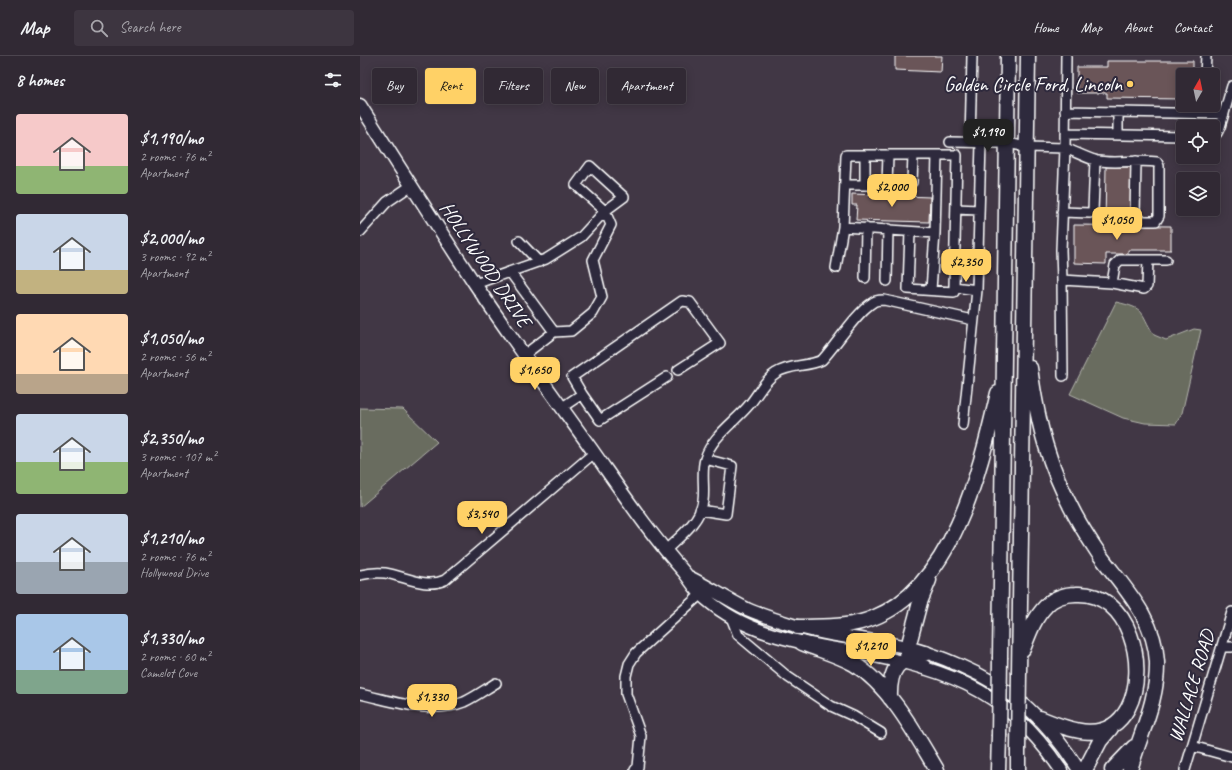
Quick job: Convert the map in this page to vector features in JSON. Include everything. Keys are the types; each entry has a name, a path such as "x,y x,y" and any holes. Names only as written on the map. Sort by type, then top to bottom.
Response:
{"highway":[{"path":"998,770 1008,56"},
{"path":"1018,770 1028,56"},
{"path":"1024,321 1037,415 1048,455 1058,483 1098,553 1140,608 1148,623 1154,644 1157,683 1147,721 1139,740 1130,770"},
{"path":"890,698 890,682 892,675 906,655 920,602 952,535 974,482 987,442 1004,368"},
{"path":"798,627 839,626 872,619 890,610 915,590 937,564"},
{"path":"1020,665 1038,615 1047,605 1057,598 1076,594 1093,596 1104,601 1124,622 1131,635 1136,652 1138,671 1136,686 1132,701 1122,717 1097,746 1085,770"},
{"path":"802,643 853,664 866,673 890,698 937,770"},
{"path":"906,655 926,653"},
{"path":"906,655 911,662 924,667"},
{"path":"1040,718 1068,730 1084,732 1111,728"},
{"path":"1112,770 1139,740"}],"main road":[{"name":"HOLLYWOOD DRIVE","path":"360,105 475,284 524,355 665,551 701,594 731,617 767,633 802,643 906,655"},
{"name":"HOLLYWOOD DRIVE","path":"686,575 749,610 798,627 831,634 906,655"},
{"path":"926,653 972,671 1000,686 1028,706 1059,740 1079,770"},
{"path":"924,667 951,677 995,699 1037,737 1061,770"}],"street":[{"path":"970,142 972,56"},
{"path":"1063,376 1061,250 1066,111 1066,56"},
{"path":"1206,56 1206,68"},
{"path":"1220,127 1232,86"},
{"path":"1066,111 1118,112 1176,110"},
{"path":"1118,112 1118,135"},
{"path":"1216,112 1224,114"},
{"path":"1065,134 1176,136"},
{"path":"950,142 1007,143 1027,147 1065,148 1095,160 1136,161 1159,163 1159,216 1156,220 1140,221 1136,217 1136,161"},
{"path":"963,425 977,290 981,143"},
{"path":"836,268 843,227 846,155 957,155 954,292 908,289 910,232"},
{"path":"865,155 865,185"},
{"path":"845,185 887,185 888,155"},
{"path":"912,182 913,155"},
{"path":"931,290 935,233 937,155"},
{"path":"1062,212 1090,213 1093,211 1095,160"},
{"path":"475,284 546,259 581,237 605,211 624,197 590,166 576,185 605,211 611,225 593,260 602,297 594,313 571,331 554,332 524,355"},
{"path":"360,232 387,202 412,185"},
{"path":"956,209 979,210"},
{"path":"843,227 935,233"},
{"path":"865,278 866,228"},
{"path":"887,281 888,229"},
{"path":"519,241 539,262"},
{"path":"1062,280 1112,283 1144,289 1147,286 1148,260"},
{"path":"1112,283 1115,265 1118,261 1166,260"},
{"path":"510,272 554,332"},
{"path":"954,288 977,290"},
{"path":"665,551 696,519 703,501 705,459 713,444 745,410 774,374 789,367 814,364 822,360 872,302 884,300 973,320"},
{"path":"667,377 600,420 572,377 682,301 690,302 720,343 678,370"},
{"path":"562,408 582,394"},
{"path":"360,575 371,572 385,573 430,584 445,580 594,453"},
{"path":"700,510 726,514 732,466 705,459"},
{"path":"635,770 638,767 641,736 626,694 626,676 629,664 636,653 701,594"},
{"name":"WALLACE ROAD","path":"1185,770 1232,612"},
{"path":"731,617 738,635 788,677 831,706 853,716 881,732"},
{"path":"1222,647 1232,647"},
{"path":"360,694 427,708 440,708 464,702 496,683"},
{"path":"1192,746 1232,757"}],"green space":[{"path":"1116,302 1138,309 1144,316 1154,335 1166,340 1194,329 1201,330 1182,413 1176,424 1145,423 1123,418 1070,394"},
{"path":"360,408 403,409 437,442 360,507"}],"building":[{"path":"895,56 942,56 941,72 895,70"},
{"name":"Golden Circle Ford, Lincoln","path":"1107,61 1193,61 1193,68 1176,68 1176,99 1107,98 1107,93 1077,93 1077,67 1107,67"},
{"path":"1106,167 1131,167 1131,225 1105,225"},
{"path":"852,194 930,197 929,222 856,220 857,205 852,205"},
{"path":"1074,225 1171,226 1171,250 1128,250 1128,254 1106,254 1106,264 1074,263"}],"place":[{"name":"Golden Circle Ford, Lincoln","path":"1130,84"}]}
